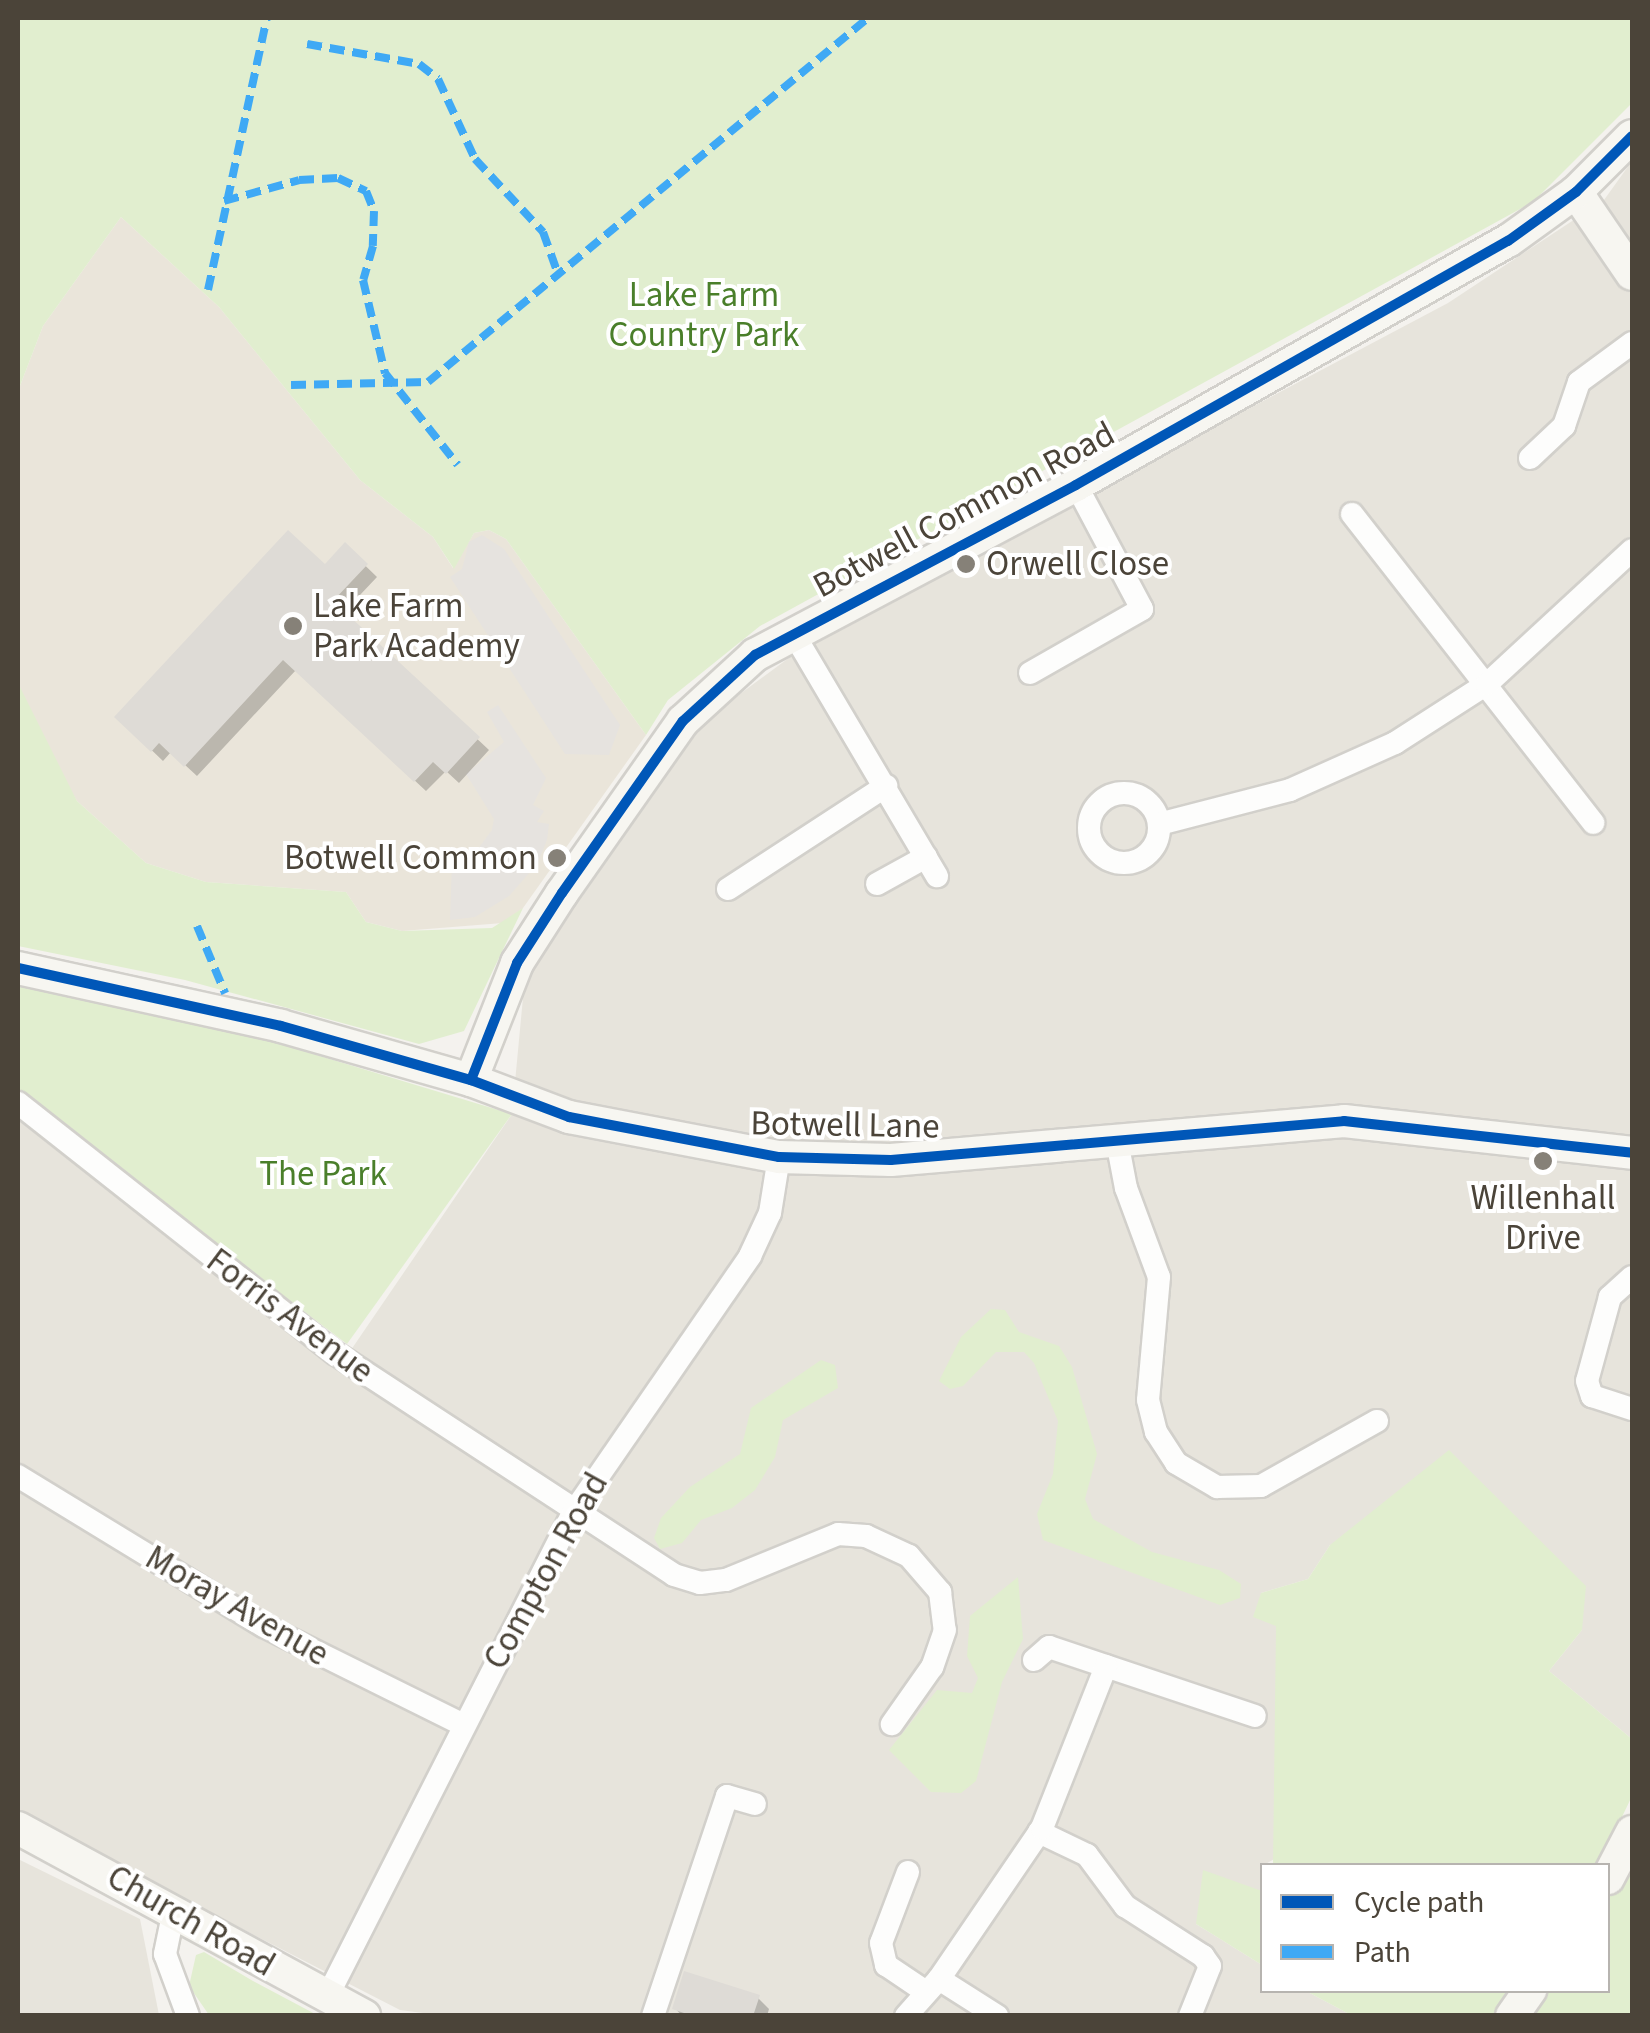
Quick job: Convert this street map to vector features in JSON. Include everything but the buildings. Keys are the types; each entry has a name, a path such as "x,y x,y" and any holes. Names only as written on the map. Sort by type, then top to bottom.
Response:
{"street":[{"name":"Botwell Common Road","path":"471,1080 524,952 650,764 721,684 792,631 1076,485 1508,241 1576,192 1632,136"},
{"path":"1576,192 1632,274"},
{"path":"1530,458 1564,426 1579,382 1632,343"},
{"path":"1030,673 1142,610 1076,485"},
{"path":"1352,514 1593,823"},
{"path":"1159,824 1280,793 1360,761 1487,684 1632,550"},
{"path":"792,631 931,867 876,884"},
{"path":"728,889 886,786"},
{"name":"Botwell Lane","path":"18,968 228,1012 471,1080 570,1117 779,1156 891,1160 1344,1121 1632,1152"},
{"name":"Forris Avenue","path":"18,1103 335,1353 573,1514 674,1575 700,1582 735,1577 838,1534 866,1536 909,1556 940,1592 944,1630 932,1667 892,1724"},
{"path":"1117,1141 1126,1188 1158,1277 1148,1400 1156,1432 1176,1463 1216,1486 1261,1486 1376,1421"},
{"name":"Compton Road","path":"350,2010 463,1725 573,1514 750,1256 770,1213 779,1156"},
{"path":"1632,1277 1610,1297 1587,1381 1592,1396 1632,1409"},
{"name":"Moray Avenue","path":"18,1476 264,1626 463,1725"},
{"path":"1034,1660 1049,1647 1255,1716"},
{"path":"906,2016 1040,1832 1106,1666"},
{"path":"654,2016 727,1796 755,1804"},
{"name":"Church Road","path":"18,1828 174,1910 350,2010"},
{"path":"1040,1832 1086,1855 1125,1906 1210,1966 1190,2016"},
{"path":"1610,1874 1632,1832"},
{"path":"908,1872 881,1942 886,1966 997,2016"},
{"path":"174,1910 166,1954 188,2016"},
{"path":"1512,2016 1528,1993"}],"shaded area":[{"path":"1632,161 1632,1739 1549,1671 1582,1630 1330,1545 1308,1579 1261,1593 1276,1625 1276,1858 1260,1863 1260,1892 1196,1924 1260,1964 1260,1993 1310,1993 1351,2015 446,2016 400,2010 18,1814 18,1116 338,1369 512,1114 524,987 575,893 710,716 816,638 1448,303 1604,200"},
{"name":"Lake Farm Park Academy","path":"121,217 219,307 360,480 433,537 453,568 474,533 489,530 506,539 646,735 523,908 503,923 402,931 366,922 346,892 206,882 146,863 77,801 43,744 18,683 18,391 43,326"},
{"path":"482,535 504,549 620,725 609,755 565,754 450,577 462,569 469,542"},
{"path":"498,705 546,778 533,805 544,811 537,822 549,824 547,840 537,864 509,896 475,917 450,920 452,862 474,854 492,830 494,819 466,774 504,742 487,712"},
{"path":"18,1859 140,1919 159,2015 18,2015"}],"green space":[{"name":"Lake Farm Country Park","path":"18,18 1632,18 1632,103 1533,202 760,626 668,700 646,735 506,539 489,530 474,533 454,569 433,537 360,480 219,307 121,217 43,326 18,391"},
{"path":"18,683 77,801 146,863 206,882 346,892 366,922 402,931 492,928 523,908 464,1031 419,1044 185,980 18,946"},
{"name":"The Park","path":"18,981 142,1002 512,1114 347,1344 18,1095"},
{"path":"991,1309 1005,1310 1019,1332 1059,1346 1072,1367 1097,1454 1085,1499 1093,1519 1152,1552 1219,1570 1241,1584 1240,1598 1220,1605 1043,1540 1037,1514 1053,1474 1058,1421 1034,1363 1024,1352 996,1352 963,1386 950,1389 939,1381 961,1337"},
{"path":"821,1360 835,1365 838,1388 783,1420 775,1457 755,1490 732,1508 701,1520 682,1543 660,1549 654,1538 661,1518 690,1487 740,1454 751,1408"},
{"path":"1449,1450 1586,1586 1582,1630 1549,1671 1632,1739 1632,1796 1600,1863 1273,1863 1276,1626 1253,1617 1261,1593 1308,1579 1330,1545"},
{"path":"1018,1577 1023,1639 1002,1682 976,1781 961,1793 931,1792 889,1750 937,1690 972,1693 978,1678 967,1656 970,1616"},
{"path":"1632,1851 1632,2015 1520,2016 1537,1993 1610,1993 1610,1891"},
{"path":"1203,1870 1260,1890 1260,1964 1196,1924"},
{"path":"204,1952 317,2015 209,2015 189,1986 196,1955"},
{"path":"1310,1993 1513,1993 1495,2016 1351,2015"}],"marked path":[{"path":"208,290 267,18"},
{"path":"291,385 428,382 868,18"},
{"path":"307,44 419,64 438,79 475,159 543,232 557,271"},
{"path":"224,201 299,180 338,178 366,191 374,211 373,246 363,280 385,373 458,465"},
{"path":"197,926 225,993"}],"cycle path":[{"path":"471,1080 517,963 562,893 683,721 755,655 1076,485 1508,241 1576,192 1632,136"},
{"path":"18,968 281,1026 471,1080 569,1117 779,1157 891,1160 1344,1121 1632,1153"}],"place":[{"name":"Orwell Close","path":"966,564"},
{"name":"Lake Farm Park Academy","path":"293,626"},
{"name":"Botwell Common","path":"557,858"},
{"name":"Willenhall Drive","path":"1543,1161"}]}
